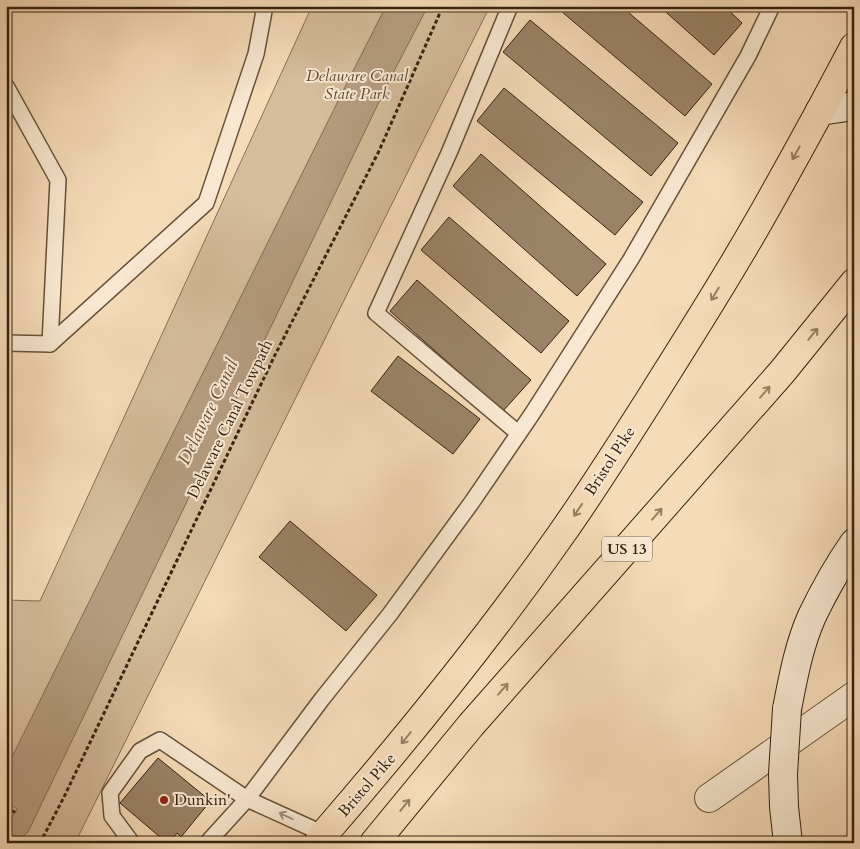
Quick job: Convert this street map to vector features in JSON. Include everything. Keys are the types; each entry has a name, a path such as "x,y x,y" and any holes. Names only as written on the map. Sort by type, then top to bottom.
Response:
{"highway":[{"name":"Bristol Pike","path":"321,838 437,701 499,620 615,456 756,227 854,47"},
{"name":"US 13","path":"374,843 471,725 782,372 854,283"}],"main road":[{"path":"820,110 854,106"},
{"path":"788,843 783,774 787,709 793,676 812,617 825,590 854,543"},
{"path":"709,798 854,696"}],"lane":[{"path":"6,342 50,344 206,203 256,54 265,6"},
{"path":"510,6 449,153 376,313 518,433"},
{"path":"207,843 247,799 454,528 631,259 748,56 772,6"},
{"path":"6,86 58,180 50,344"},
{"path":"132,843 112,816 110,793 140,751 160,740 247,799 321,838"}],"path":[{"name":"Delaware Canal Towpath","path":"40,843 274,357 379,151 443,6"},
{"path":"6,807 16,813"}],"green space":[{"name":"Delaware Canal State Park","path":"312,6 490,6 75,843 6,843 6,600 40,601"}],"water":[{"name":"Delaware Canal","path":"386,6 428,6 392,75 28,832 21,838 15,836 6,827 6,813 13,817 17,809 6,802 6,769"}],"building":[{"path":"555,6 621,6 712,84 685,116"},
{"path":"659,6 724,6 742,23 714,55"},
{"path":"530,20 678,143 651,176 503,52"},
{"path":"504,88 643,202 615,235 477,121"},
{"path":"481,154 606,264 577,296 453,186"},
{"path":"449,217 569,321 541,353 421,250"},
{"path":"417,280 531,380 503,411 390,311"},
{"path":"398,356 480,419 453,454 371,391"},
{"path":"290,521 377,595 346,631 259,557"},
{"name":"Dunkin'","path":"158,758 208,799 205,802 208,804 181,837 177,833 169,843 120,803"}],"railway":[{"path":"848,843 854,836"}],"place":[{"name":"Dunkin'","path":"164,800"}]}
